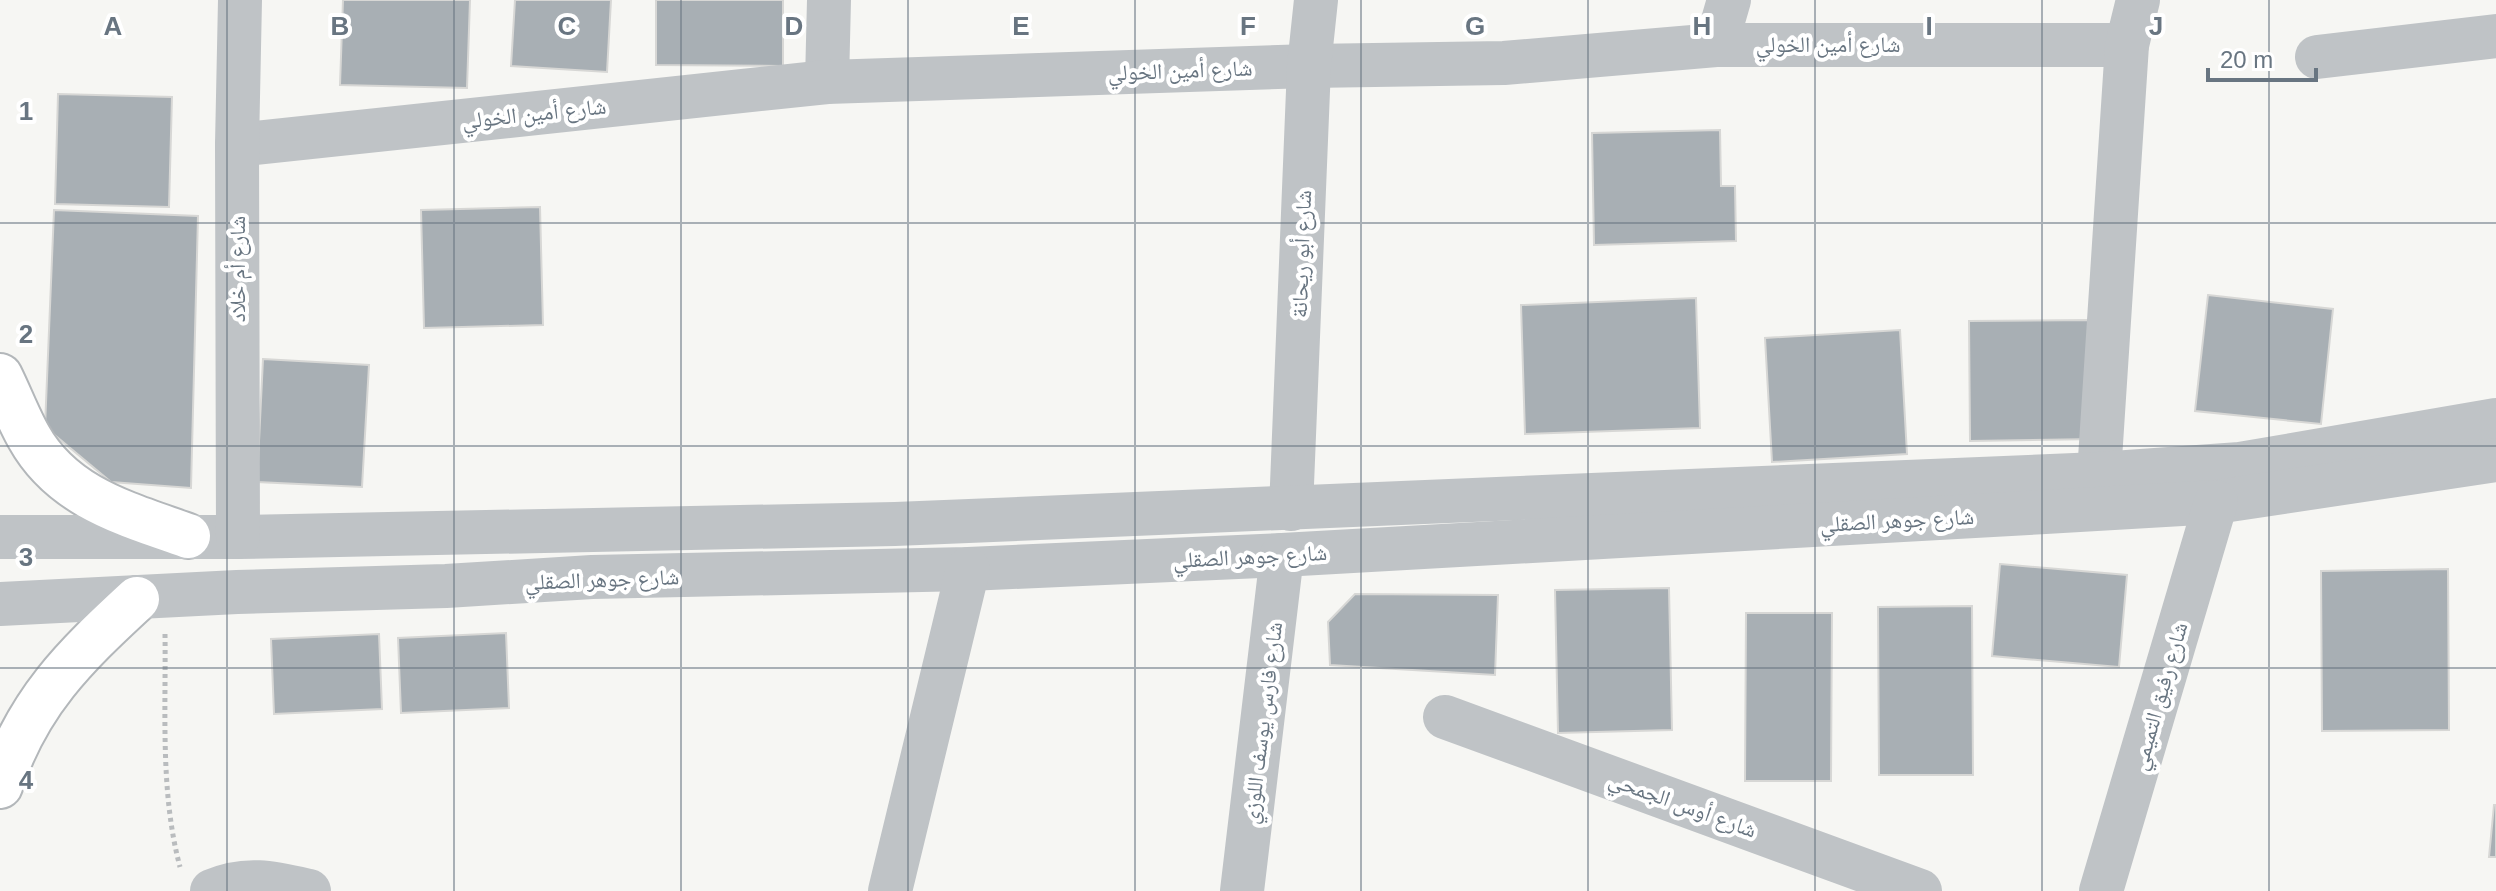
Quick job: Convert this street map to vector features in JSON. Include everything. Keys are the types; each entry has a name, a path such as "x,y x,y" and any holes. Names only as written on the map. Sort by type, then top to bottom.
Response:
{"main road":[{"path":"0,376 30,439 64,481 84,495 116,510 188,536"},
{"path":"0,786 10,756 40,700 83,648 151,598"}],"street":[{"name":"شارع أم خلاد","path":"238,537 237,145 240,0"},
{"path":"827,82 829,0"},
{"name":"شارع أبو ريحانة","path":"1291,509 1309,66 1316,0"},
{"path":"1716,45 1729,0"},
{"path":"2099,474 2127,45 2138,0"},
{"path":"2317,57 2496,36"},
{"name":"شارع أمين الخولي","path":"237,145 827,82 1309,66 1504,63 1716,45 2127,45"},
{"name":"شارع جوهر الصقلي","path":"0,537 238,537 895,524 2099,474 2240,464 2496,420"},
{"name":"شارع جوهر الصقلي","path":"0,604 592,577 968,569 1282,555 2216,502 2496,460"},
{"name":"شارع رفيق التميمي","path":"2101,891 2216,502"},
{"name":"شارع فارس يوسف اللوزي","path":"1242,891 1282,555"},
{"path":"890,891 968,569"},
{"name":"شارع أوس الجمحي","path":"1445,717 1920,891"},
{"path":"203,886 243,881 309,891"}],"path":[{"path":"151,598 165,737 170,829 203,886"}],"building":[{"path":"343,0 470,0 467,88 340,85"},
{"path":"515,0 611,0 607,72 511,66"},
{"path":"656,0 783,0 783,66 656,65"},
{"path":"58,94 172,97 169,207 55,204"},
{"path":"1720,130 1721,186 1735,186 1736,241 1594,245 1592,133"},
{"path":"540,207 543,325 424,328 421,210"},
{"path":"54,210 198,216 191,488 111,482 45,427"},
{"path":"2208,295 2333,309 2321,424 2195,411"},
{"path":"1696,298 1700,428 1525,434 1521,305"},
{"path":"2096,320 2097,439 1970,441 1969,321"},
{"path":"1900,330 1907,454 1772,462 1765,338"},
{"path":"263,359 369,365 362,487 257,482"},
{"path":"2000,564 2127,575 2119,667 1992,656"},
{"path":"2448,569 2449,730 2322,731 2321,571"},
{"path":"1669,588 1672,730 1558,733 1555,590"},
{"path":"1355,594 1498,595 1495,675 1330,665 1328,622"},
{"path":"1972,606 1973,775 1879,775 1878,607"},
{"path":"1746,613 1832,613 1831,781 1745,781"},
{"path":"506,633 509,708 401,713 398,638"},
{"path":"379,634 382,709 274,714 271,639"},
{"path":"2494,805 2496,857 2489,857"}]}
